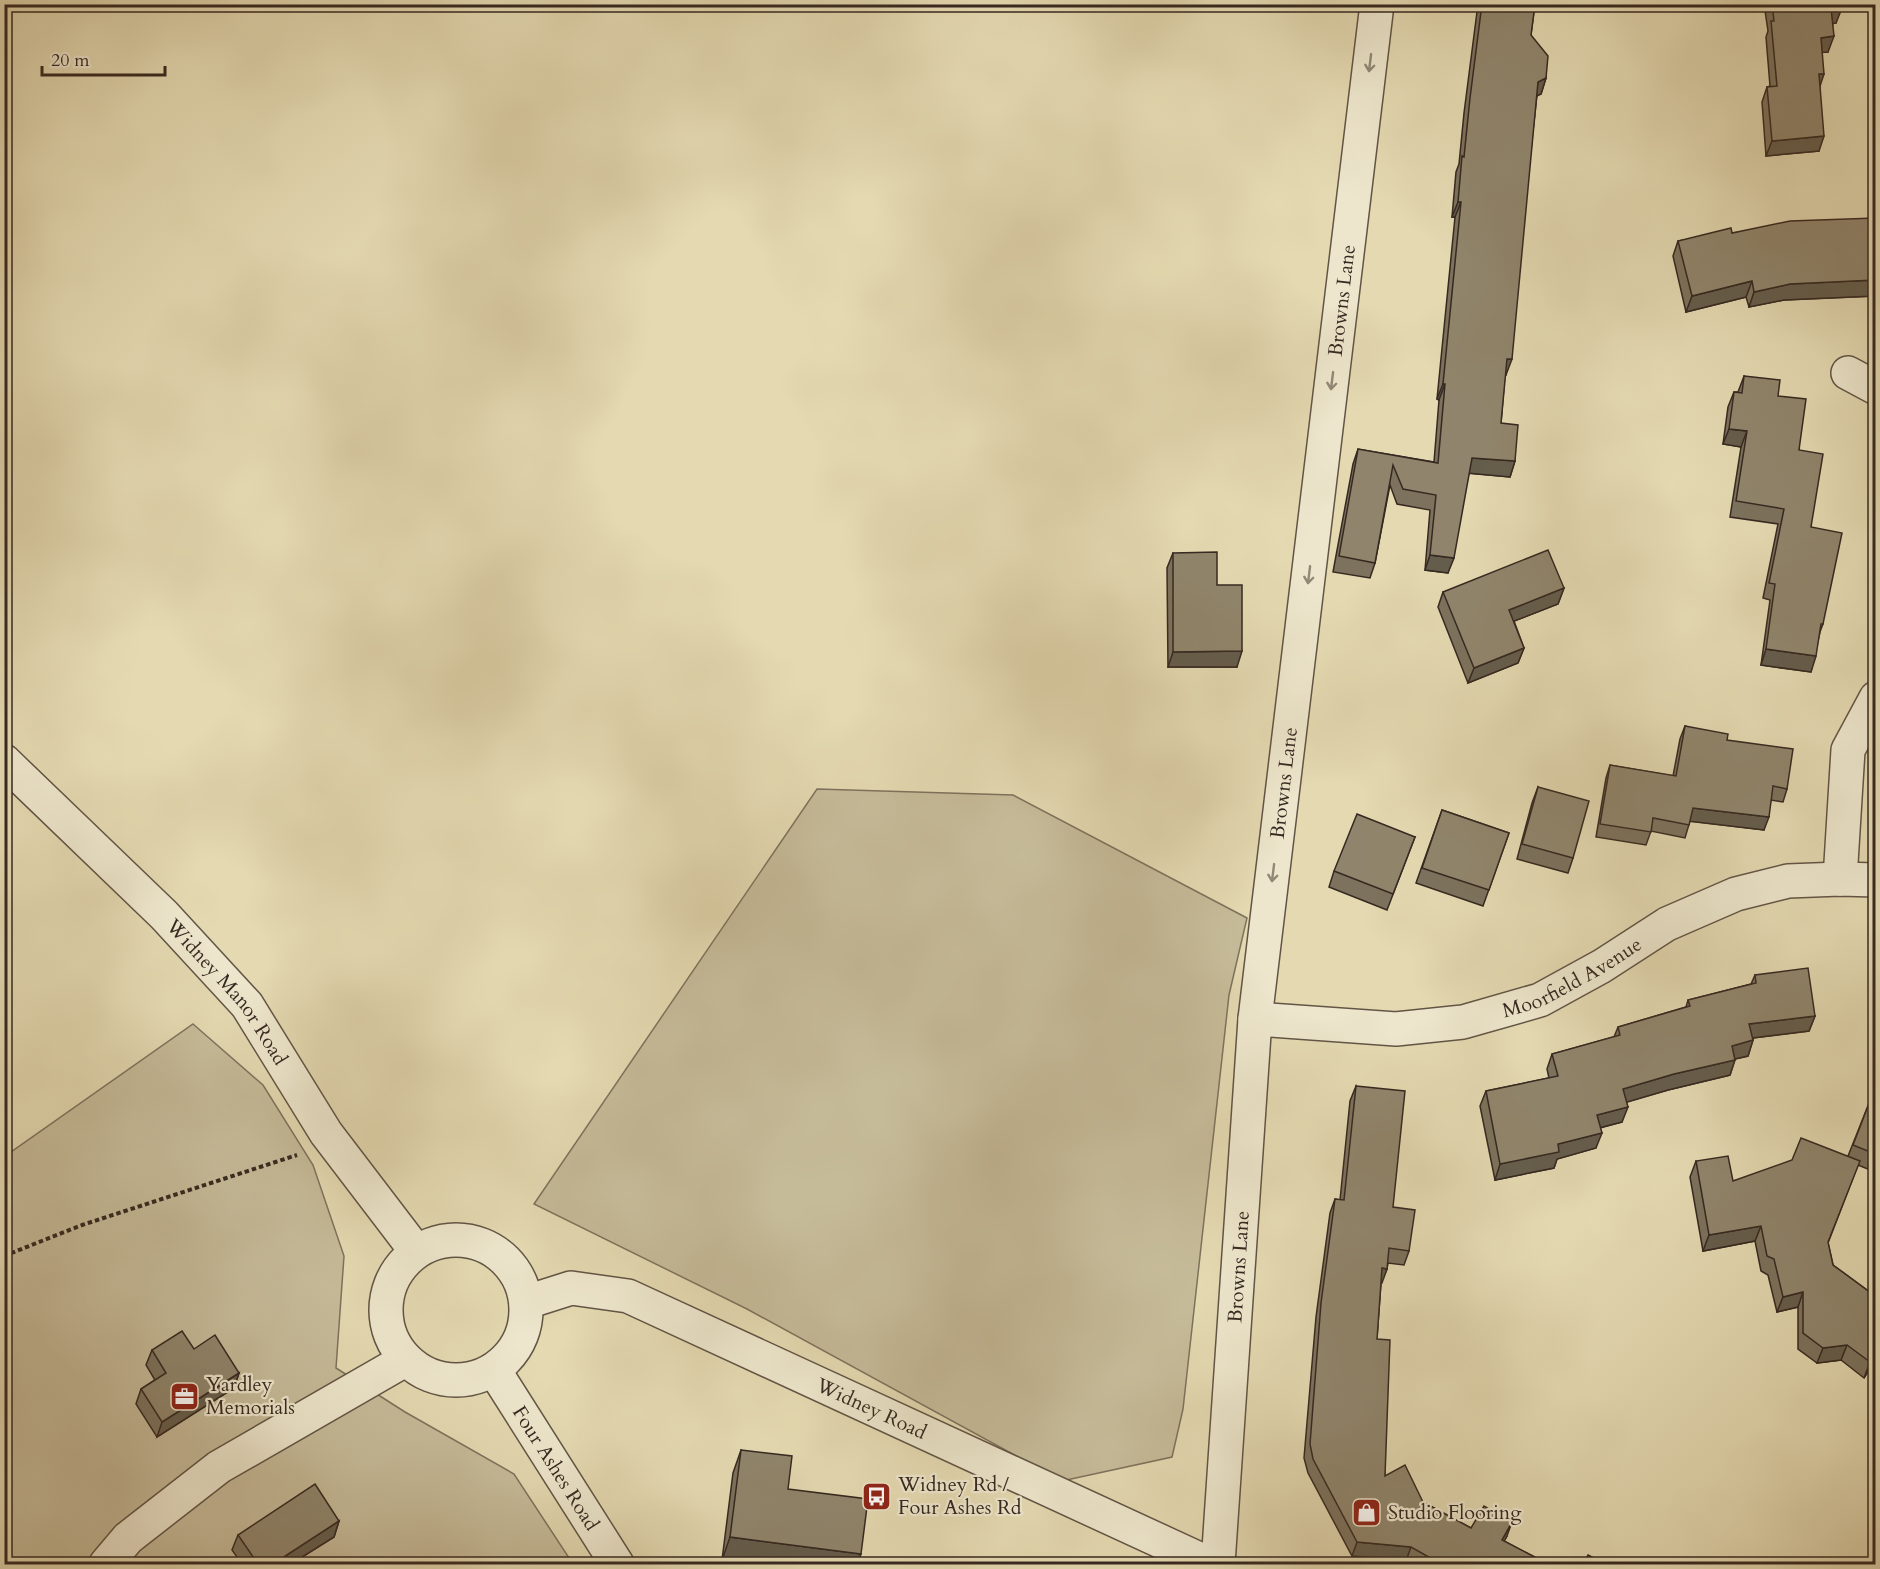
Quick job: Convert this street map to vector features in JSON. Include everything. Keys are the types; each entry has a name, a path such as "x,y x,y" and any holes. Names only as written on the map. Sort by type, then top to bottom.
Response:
{"street":[{"name":"Browns Lane","path":"1218,1564 1255,1019 1377,4"},
{"path":"1840,879 1848,750 1875,698"},
{"name":"Widney Manor Road","path":"4,761 164,915 247,1005 326,1133 416,1251"},
{"name":"Moorfield Avenue","path":"1255,1019 1396,1029 1464,1022 1540,1000 1602,966 1667,924 1736,894 1788,881 1875,880"},
{"path":"448,1238 473,1240 489,1246 508,1261 522,1281 527,1302 522,1338 510,1357 494,1370 472,1379 449,1380 425,1374 405,1360 394,1344 385,1319 387,1293 395,1274 416,1251 448,1238"},
{"name":"Widney Road","path":"527,1302 571,1288 628,1296 1210,1564"},
{"path":"106,1564 128,1538 219,1467 405,1360"},
{"name":"Four Ashes Road","path":"494,1370 617,1564"}],"path":[{"path":"4,1256 82,1224 305,1152 326,1133"}],"shaded area":[{"path":"817,789 1013,795 1247,918 1229,995 1183,1409 1172,1457 1062,1481 747,1309 534,1204"},
{"path":"193,1024 263,1085 313,1165 344,1256 336,1368 405,1412 514,1474 573,1564 5,1564 4,1157"}],"building":[{"path":"1482,4 1535,4 1531,35 1548,56 1546,78 1538,82 1512,359 1507,359 1501,423 1518,425 1515,461 1472,458 1454,558 1430,555 1436,495 1403,489 1393,465 1375,563 1339,556 1358,449 1438,463 1445,384 1443,384 1461,202 1458,202 1462,156 1464,157"},
{"path":"1772,4 1841,4 1842,8 1831,8 1834,36 1821,38 1824,74 1819,74 1824,136 1772,141 1767,87 1777,86 1771,21 1774,21"},
{"path":"1875,218 1875,280 1790,284 1754,292 1752,281 1692,296 1678,241 1731,228 1732,233 1790,221"},
{"path":"1744,376 1780,380 1778,396 1806,399 1799,450 1823,454 1811,527 1842,533 1816,656 1766,649 1775,584 1769,583 1784,509 1736,501 1747,431 1729,429 1734,392 1742,393"},
{"path":"1548,550 1564,588 1509,610 1524,648 1474,668 1443,592"},
{"path":"1217,552 1217,585 1242,585 1242,651 1173,652 1173,553"},
{"path":"1685,726 1728,734 1727,740 1793,749 1787,789 1773,786 1769,817 1693,808 1689,825 1653,818 1651,832 1600,824 1610,765 1676,776"},
{"path":"1538,787 1589,801 1573,858 1522,844"},
{"path":"1442,810 1509,833 1489,890 1422,868"},
{"path":"1357,814 1415,837 1393,894 1334,871"},
{"path":"1808,968 1815,1016 1749,1024 1753,1040 1732,1046 1735,1060 1623,1089 1628,1107 1597,1115 1602,1133 1558,1144 1559,1152 1500,1164 1486,1091 1558,1076 1552,1054 1620,1035 1618,1027 1690,1006 1688,1000 1756,983 1755,975"},
{"path":"1356,1086 1405,1091 1393,1207 1415,1210 1409,1251 1389,1248 1387,1269 1382,1268 1377,1339 1390,1340 1385,1476 1405,1465 1423,1502 1471,1528 1484,1506 1512,1522 1502,1540 1548,1564 1441,1564 1411,1547 1357,1542 1313,1459 1310,1444 1321,1303 1335,1199 1344,1200"},
{"path":"1875,1088 1875,1154 1853,1145"},
{"path":"1801,1138 1860,1161 1828,1242 1833,1265 1875,1296 1875,1358 1873,1357 1870,1362 1847,1345 1823,1348 1803,1333 1803,1292 1783,1297 1774,1259 1767,1256 1761,1226 1709,1235 1696,1161 1728,1156 1733,1181 1792,1160"},
{"name":"Yardley Memorials","path":"182,1331 194,1349 215,1335 239,1373 162,1422 141,1389 166,1373 152,1350"},
{"path":"741,1450 792,1456 788,1489 868,1499 861,1554 730,1537"},
{"path":"315,1484 339,1521 273,1564 258,1564 238,1535"},
{"path":"1588,1555 1605,1564 1583,1564"}],"place":[{"name":"Yardley Memorials","path":"185,1396"},
{"name":"Widney Rd / Four Ashes Rd","path":"877,1496"},
{"name":"Studio Flooring","path":"1367,1512"}]}
